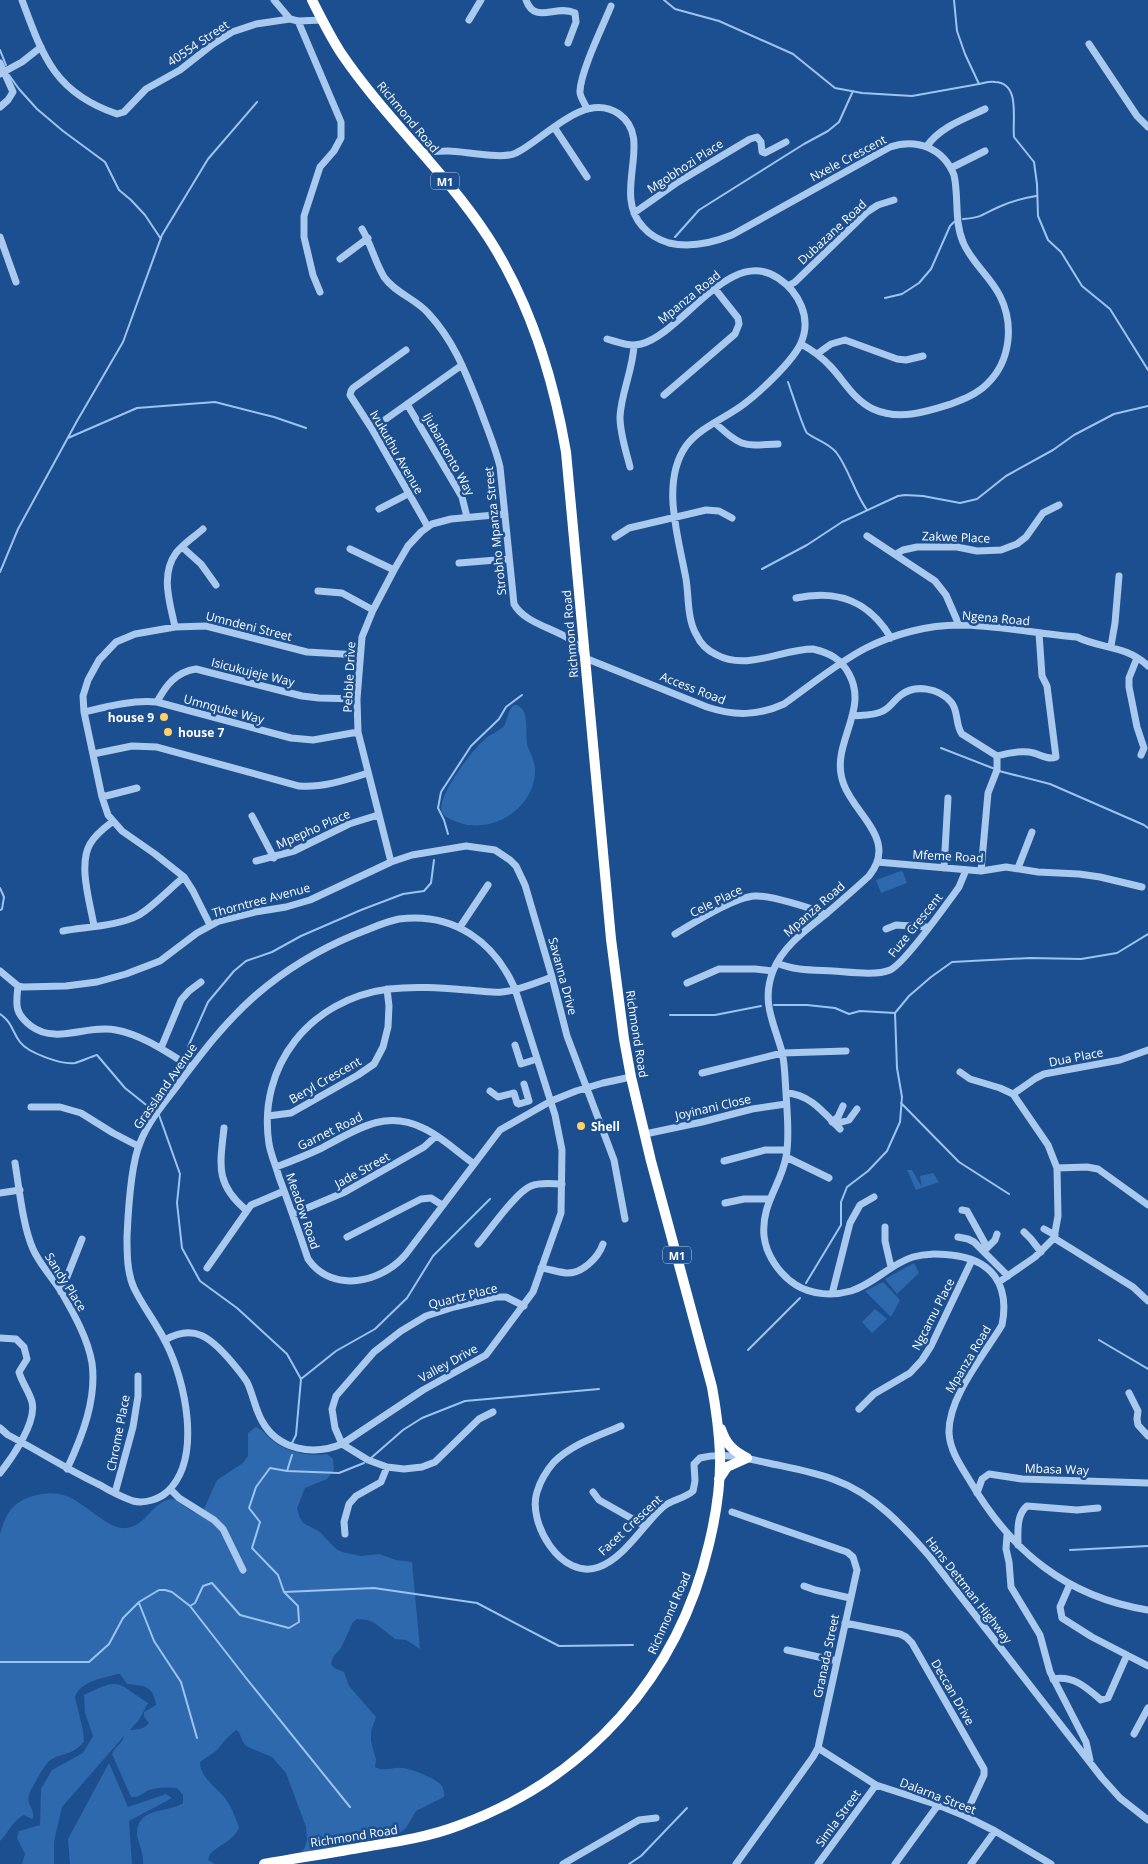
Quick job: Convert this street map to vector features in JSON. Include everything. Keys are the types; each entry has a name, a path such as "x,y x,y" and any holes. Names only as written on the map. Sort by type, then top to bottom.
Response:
{"highway":[{"name":"Richmond Road","path":"264,1864 407,1840 458,1826 496,1811 518,1799 557,1775 586,1752 625,1712 652,1677 674,1640 694,1595 712,1532 720,1454 712,1387 631,1077 610,939 566,452 551,378 538,339 521,298 488,237 470,212 341,53 312,0"},
{"path":"716,1411 724,1440 733,1450 747,1458"},
{"path":"719,1478 727,1467 747,1458"}],"street":[{"path":"2,73 22,62 41,47 22,0"},
{"path":"274,0 294,20 341,122 338,145 320,167 303,224 313,275 320,292"},
{"path":"469,20 481,0"},
{"path":"526,0 531,10 541,14 558,10 575,13 577,20 568,43"},
{"path":"421,152 449,151 513,155 554,127 587,109 580,94 580,88 612,6"},
{"path":"294,20 322,20"},
{"name":"40554 Street","path":"41,47 52,69 66,86 100,106 121,114 146,90 180,70 213,44 232,32 256,24 294,20"},
{"path":"1089,44 1137,116 1148,128"},
{"path":"0,63 2,73 13,92 0,107"},
{"name":"Nxele Crescent","path":"587,109 601,107 612,110 620,115 632,130 635,141 629,193 634,213 641,226 649,233 662,241 681,245 713,242 732,235 890,147 908,143 927,146"},
{"path":"801,344 830,365 860,402 880,412 897,416 938,408 972,396 988,383 1006,354 1009,326 1000,295 972,257 960,234 956,185 952,168 940,154 927,146 932,138 941,131 985,109"},
{"path":"554,127 587,177"},
{"name":"Mgobhozi Place","path":"634,213 678,182 750,139 757,137 761,144 762,152 765,153 786,142"},
{"path":"952,168 975,154 985,151"},
{"name":"Dubazane Road","path":"788,286 795,282 867,212 878,205 894,200"},
{"name":"Strobho Mpanza Street","path":"362,229 368,238 384,276 397,289 420,304 428,312 454,347 462,365 496,450 502,484 514,604 528,618 579,647 585,658"},
{"path":"0,237 16,282"},
{"path":"340,259 368,238"},
{"name":"Mpanza Road","path":"634,345 649,341 658,336 715,289 733,276 748,271 768,273 788,286 797,296 804,313 805,323 801,344 785,365 745,404 715,423 686,446 678,461 673,491 673,518 686,578 690,616 695,634 703,646 717,655 736,661 813,649 822,651 843,662"},
{"path":"664,395 735,334 739,324 738,318 715,289"},
{"path":"607,339 634,345 634,360 620,419 630,467"},
{"path":"817,354 831,344 845,340 897,359 906,360 923,356"},
{"name":"Ivukuthu Avenue","path":"406,350 353,388 350,391 350,395 372,429 428,527"},
{"path":"372,429 462,365"},
{"name":"Ijubantonto Way","path":"407,404 462,498 467,517"},
{"path":"715,423 741,444 778,444"},
{"path":"379,510 408,494"},
{"name":"Zakwe Place","path":"896,554 903,550 917,547 957,547 977,551 1000,550 1017,544 1026,537 1043,513 1059,505"},
{"path":"614,537 629,528 706,510 719,511 732,518"},
{"name":"Pebble Drive","path":"391,862 358,732 357,699 359,655 362,637 373,610 408,546 428,527 440,522 467,517 505,514"},
{"path":"175,627 167,580 168,569 182,547 203,530"},
{"path":"867,536 935,582 942,589 953,608 959,625"},
{"path":"182,547 201,564 216,585"},
{"path":"350,549 394,570"},
{"path":"459,563 509,559"},
{"path":"1111,646 1119,576"},
{"path":"318,591 342,593 373,610"},
{"path":"796,598 828,595 852,600 876,618 891,638"},
{"name":"Ngena Road","path":"843,662 867,648 891,638 921,630 959,625 1077,637 1086,641 1111,646 1137,658 1148,666"},
{"name":"Umndeni Street","path":"210,925 184,877 175,868 122,831 112,822 105,808 83,701 85,688 99,660 108,649 125,637 175,627 206,626 307,652 359,655"},
{"path":"852,716 882,712 901,694 908,691 921,689 936,692 950,701 957,713 958,725 962,734 997,756 1031,752 1055,758 1046,686 1042,676 1039,633"},
{"name":"Access Road","path":"585,658 707,707 737,714 756,714 777,707 843,662"},
{"path":"1137,658 1129,678 1129,687 1137,727 1144,748 1141,755"},
{"path":"843,662 855,688 856,701 842,746 840,762 842,778 851,799 876,835 879,850 877,862"},
{"name":"Isicukujeje Way","path":"157,702 164,690 175,678 182,673 196,669 302,696 357,699"},
{"name":"Umnqube Way","path":"84,712 122,704 157,702 291,738 313,740 358,732"},
{"path":"93,754 132,746 157,747 308,787 368,774"},
{"path":"981,871 988,793 997,770 997,756"},
{"path":"102,797 137,788"},
{"path":"944,868 948,798"},
{"name":"Mpepho Place","path":"256,861 274,858 294,851 349,824 378,815"},
{"path":"252,816 274,858"},
{"path":"94,926 85,874 86,853 90,843 97,834 112,822"},
{"path":"1018,868 1032,832"},
{"name":"Savanna Drive","path":"391,862 412,855 466,846 481,847 501,853 516,866 521,874 552,977 567,1036 615,1166 624,1219"},
{"name":"Thorntree Avenue","path":"18,986 28,988 66,986 97,982 126,974 160,961 210,925 219,921 310,900 391,862"},
{"name":"Mpanza Road","path":"877,862 869,876 796,939 782,954 773,971 768,1002 771,1022 782,1053 786,1093 786,1154 770,1199 764,1223 766,1248 773,1262 783,1274 796,1285 816,1293 832,1294 857,1289 907,1259 925,1254 959,1256 972,1260 988,1269 999,1282 1005,1311 1002,1325 956,1398 949,1432 950,1444 956,1458 977,1493 1007,1535 1043,1567 1070,1584 1095,1596 1117,1604 1148,1610"},
{"name":"Mfeme Road","path":"877,862 981,871 997,867 1018,868 1038,872 1100,877 1142,888"},
{"name":"Fuze Crescent","path":"777,963 792,968 849,972 885,972 892,969 898,965 959,887 966,870"},
{"path":"63,931 118,922 139,914 184,877"},
{"path":"460,927 488,885"},
{"name":"Cele Place","path":"675,934 714,912 753,896 799,905 825,914"},
{"name":"Grassland Avenue","path":"170,1489 184,1464 188,1445 182,1385 175,1362 165,1340 134,1288 130,1273 127,1238 138,1146 153,1118 213,1038 255,996 315,953 384,923 419,919 438,921 460,927 490,949 508,972 515,989"},
{"path":"886,929 896,925 928,927"},
{"path":"687,983 719,969 773,971"},
{"path":"0,971 18,986 18,1011 22,1019 34,1029 50,1034 111,1029 130,1034 161,1048 191,1067"},
{"name":"Meadow Road","path":"552,977 502,992 429,987 387,989 367,994 320,1015 299,1033 285,1056 274,1082 269,1101 269,1143 284,1191 311,1264 327,1277 341,1281 360,1280 393,1267 406,1254 500,1130 551,1101 587,1087 631,1077"},
{"path":"161,1048 181,1000 201,982"},
{"name":"Beryl Crescent","path":"268,1116 290,1113 374,1064 383,1046 388,1027 389,1006 387,989"},
{"name":"Valley Drive","path":"165,1340 181,1333 191,1333 211,1340 242,1374 249,1386 261,1420 270,1434 288,1446 314,1451 342,1444 423,1390 481,1359 494,1346 524,1306 532,1292 561,1213 560,1134 515,989"},
{"path":"515,1044 521,1064 537,1059"},
{"name":"Dua Place","path":"1013,1094 1044,1074 1120,1060 1148,1050"},
{"path":"702,1073 782,1053 846,1051"},
{"path":"960,1072 970,1079 1013,1094 1048,1145 1057,1168 1058,1216 1054,1236 1041,1252 999,1282"},
{"path":"490,1091 498,1096 514,1093 517,1103 520,1104 529,1101 524,1084"},
{"path":"786,1093 804,1096 836,1125"},
{"name":"Joyinani Close","path":"645,1134 752,1109 786,1104"},
{"path":"31,1106 60,1107 81,1113 138,1146"},
{"path":"836,1125 843,1106"},
{"path":"836,1125 848,1120 857,1109"},
{"name":"Garnet Road","path":"276,1167 315,1151 365,1125 375,1122 400,1120 424,1128 473,1164"},
{"path":"224,1128 221,1157 223,1181 233,1199 246,1210"},
{"name":"Jade Street","path":"293,1214 345,1192 424,1147 436,1136"},
{"path":"724,1161 765,1150 786,1154 829,1178"},
{"name":"Sandy Place","path":"15,1163 32,1248 61,1292 79,1325 92,1364 93,1385 90,1408 84,1429 67,1469"},
{"path":"1057,1168 1087,1167 1098,1169 1148,1204"},
{"path":"478,1244 522,1192 540,1184 562,1184"},
{"path":"0,1193 20,1190"},
{"path":"207,1268 246,1210 258,1202 284,1191"},
{"path":"832,1294 850,1223 860,1205 874,1197"},
{"path":"348,1237 421,1199 431,1198 442,1205"},
{"path":"725,1203 744,1199 770,1199"},
{"path":"962,1210 967,1211 987,1250 1008,1276"},
{"path":"884,1227 891,1268"},
{"path":"1044,1229 1133,1287 1148,1301"},
{"path":"1024,1232 1041,1252"},
{"path":"987,1250 997,1234"},
{"path":"958,1237 971,1240 987,1250"},
{"path":"61,1292 82,1239"},
{"path":"541,1268 566,1273 578,1270 586,1266 597,1256 603,1244"},
{"name":"Ngcamu Place","path":"859,1409 874,1394 910,1373 922,1360 931,1346 972,1260"},
{"name":"Quartz Place","path":"342,1444 332,1418 334,1401 343,1387 379,1347 426,1316 447,1309 501,1296 512,1299 524,1306"},
{"path":"0,1338 16,1339 24,1347 27,1356 19,1372 32,1403 33,1414 20,1441 0,1474"},
{"name":"Chrome Place","path":"115,1493 133,1427 138,1396 138,1376"},
{"path":"1129,1393 1138,1411 1136,1419 1138,1425 1148,1436"},
{"path":"342,1444 368,1460 387,1467 414,1468 435,1462 479,1419 493,1412"},
{"name":"Facet Crescent","path":"621,1426 580,1443 564,1453 546,1473 537,1492 536,1508 542,1530 552,1550 563,1561 575,1568 588,1570 607,1563 633,1540 664,1507 693,1491 695,1481 694,1464 696,1461 700,1458 720,1454"},
{"path":"0,1428 67,1469 134,1501 155,1499 170,1489 199,1512 214,1520 223,1529 243,1570"},
{"name":"Hans Dettman Highway","path":"720,1454 813,1473 838,1481 862,1494 888,1512 906,1529 930,1557 1090,1763 1120,1798 1148,1820"},
{"path":"345,1534 344,1522 349,1504 356,1496 381,1482 387,1467"},
{"name":"Mbasa Way","path":"977,1493 982,1479 989,1474 1022,1478 1148,1483"},
{"path":"593,1492 599,1500 645,1526"},
{"path":"1018,1545 1019,1520 1021,1513 1027,1506 1077,1510 1098,1508"},
{"name":"Granada Street","path":"732,1512 847,1552 853,1557 856,1570 818,1748 736,1864"},
{"path":"1007,1535 1006,1549 1011,1587 1040,1635 1053,1679 1086,1742 1090,1763"},
{"path":"1070,1584 1060,1607 1062,1618 1092,1637 1148,1666"},
{"path":"804,1586 850,1598"},
{"name":"Deccan Drive","path":"845,1622 900,1634 912,1643 984,1769 984,1775 965,1816"},
{"path":"786,1650 837,1661"},
{"path":"1053,1679 1069,1678 1084,1686 1101,1700 1105,1700 1108,1698 1127,1655"},
{"path":"1134,1734 1148,1708"},
{"name":"Dalarna Street","path":"818,1748 876,1785 938,1805 965,1816 995,1831 1051,1864"},
{"name":"Simla Street","path":"818,1864 876,1785"},
{"path":"895,1864 938,1805"},
{"path":"563,1864 640,1820 656,1818"},
{"path":"971,1864 995,1831"}],"shaded area":[{"path":"514,705 521,708 526,717 527,742 535,768 534,782 529,795 510,815 484,825 470,825 448,818 442,812 442,805 449,786 478,746 487,737 504,726 511,707"},
{"path":"901,871 907,883 881,893 876,880"},
{"path":"907,1170 912,1170 922,1187 920,1176 933,1173 939,1182 916,1190"},
{"path":"914,1263 919,1273 897,1294 885,1279"},
{"path":"883,1282 900,1300 891,1317 865,1291"},
{"path":"875,1309 887,1319 872,1333 862,1322"},
{"path":"256,1427 284,1448 305,1454 327,1454 333,1459 334,1470 327,1479 305,1488 297,1508 303,1523 320,1532 336,1549 342,1552 361,1556 379,1554 396,1560 412,1562 420,1649 406,1640 395,1639 368,1620 357,1619 353,1622 331,1664 334,1668 344,1672 349,1686 376,1717 371,1731 371,1741 376,1760 375,1767 381,1769 406,1768 422,1774 440,1784 444,1797 416,1811 406,1828 397,1835 301,1853 307,1840 306,1827 286,1773 272,1757 246,1746 236,1730 216,1751 200,1762 206,1777 225,1798 239,1828 230,1839 210,1854 208,1860 215,1864 143,1864 137,1836 139,1824 149,1814 183,1803 183,1795 177,1788 163,1787 131,1797 112,1754 124,1736 62,1807 54,1842 54,1864 22,1864 25,1854 17,1838 19,1831 40,1825 41,1789 52,1770 83,1753 93,1736 85,1713 84,1695 105,1686 117,1684 130,1690 148,1703 139,1720 130,1730 142,1728 149,1723 144,1717 144,1712 156,1705 155,1698 150,1690 146,1687 127,1684 120,1674 93,1681 82,1687 75,1697 84,1742 74,1750 47,1763 28,1798 33,1818 24,1815 20,1817 0,1841 0,1534 5,1520 15,1505 20,1502 33,1496 54,1493 78,1502 108,1523 120,1528 126,1528 139,1523 155,1507 167,1500 174,1499 193,1512 198,1513 204,1509 217,1480 243,1463 248,1456 248,1433"},
{"path":"109,1763 128,1807 166,1794 172,1798 129,1821 132,1864 70,1864 68,1839"}],"waterway":[{"path":"664,0 675,9 719,21 793,54 835,88 862,93 912,96 979,84"},
{"path":"954,0 957,31 979,84 991,82 1003,84 1012,95 1014,104 1014,137 1034,162 1038,216 1048,240 1061,252 1082,286 1110,309 1148,370"},
{"path":"0,50 6,65"},
{"path":"9,75 37,109 105,162 119,190 145,215 161,239"},
{"path":"675,237 699,210 828,131 839,122 853,91"},
{"path":"0,572 18,529 123,342 162,235 208,159 257,102"},
{"path":"963,219 979,216 1009,203 1036,196"},
{"path":"885,298 902,294 919,283 931,269 950,226 954,222"},
{"path":"788,382 805,431 836,452 867,510"},
{"path":"68,438 137,408 215,402 274,417 306,428"},
{"path":"762,569 807,545 842,522 898,496 923,496 960,503 977,499 1006,476 1053,450 1074,435 1114,414 1148,406"},
{"path":"448,834 438,808 441,792 471,746 499,719 506,707 522,695"},
{"path":"941,748 995,769"},
{"path":"999,771 1050,784 1148,828"},
{"path":"188,1060 188,1047 208,1002 234,971 246,961 272,952 301,936 361,910 403,894 424,891 431,883 434,860"},
{"path":"0,888 4,897 2,909 0,910"},
{"path":"806,1283 841,1225 841,1202 847,1187 868,1171 887,1151 900,1122 902,1097 897,1068 895,1013 909,996 952,962 1030,958 1081,959 1117,953 1148,934"},
{"path":"774,1005 807,1005 835,1008 849,1014 860,1011 895,1013"},
{"path":"670,1015 715,1015 761,1006"},
{"path":"0,1014 10,1024 20,1042 37,1054 69,1063 75,1063 97,1055 125,1088 155,1112"},
{"path":"151,1109 160,1094 181,1068"},
{"path":"901,1103 959,1162 1009,1194"},
{"path":"159,1115 180,1174 177,1203 182,1248 200,1281 237,1308 287,1354 301,1379 296,1435 292,1443"},
{"path":"301,1379 336,1351 375,1329 407,1298 433,1256 490,1199"},
{"path":"748,1350 800,1298"},
{"path":"1099,1340 1148,1369"},
{"path":"371,1458 403,1430 422,1418 465,1401 599,1389"},
{"path":"0,1662 89,1662 109,1644 123,1618 139,1602 159,1590 172,1592 190,1606 195,1603 203,1586 212,1583 240,1615 289,1628 299,1622 298,1606 284,1592 278,1575 252,1548 260,1522 249,1508 256,1487 270,1468 287,1471 292,1455"},
{"path":"287,1471 339,1473 364,1463"},
{"path":"1070,1550 1148,1546"},
{"path":"284,1592 374,1588 477,1603 559,1646 633,1645"},
{"path":"139,1603 154,1641 181,1682 197,1738"},
{"path":"190,1606 350,1807"},
{"path":"629,1864 641,1856 687,1808"}],"place":[{"name":"house 9","path":"164,717"},
{"name":"house 7","path":"168,732"},
{"name":"Shell","path":"581,1126"}]}
